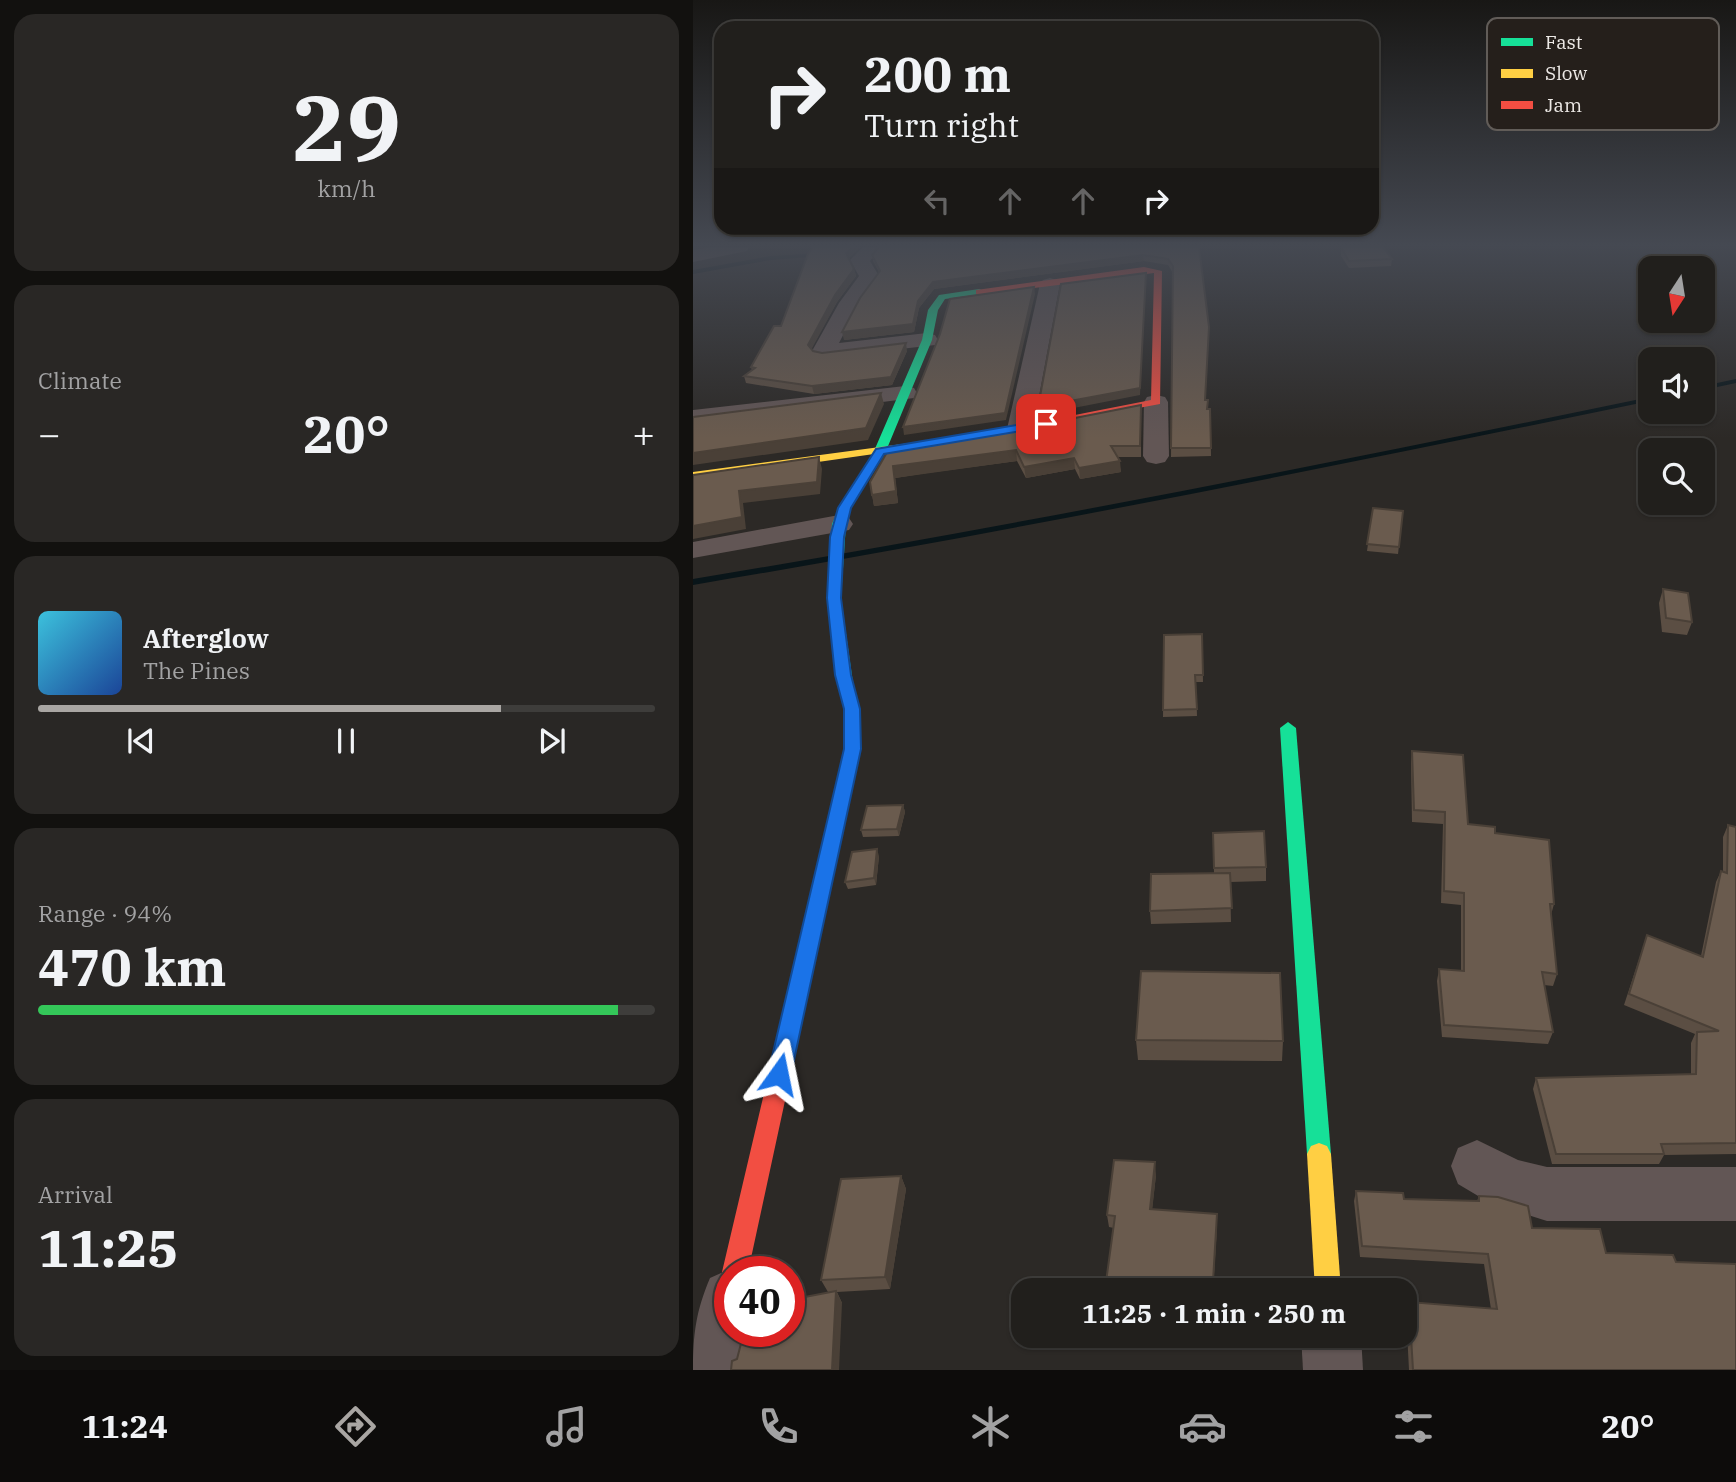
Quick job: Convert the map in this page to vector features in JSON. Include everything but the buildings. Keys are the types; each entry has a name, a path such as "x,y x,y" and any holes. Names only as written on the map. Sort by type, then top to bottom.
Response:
{"street":[{"path":"845,311 823,351 927,340"},
{"path":"739,1256 853,749 852,709 843,675 834,598 838,531 845,508 880,451 905,393 927,340 933,311"},
{"path":"1043,311 1014,430 1156,402"},
{"path":"1156,456 1157,311"},
{"path":"693,418 905,393"},
{"path":"693,476 957,439"},
{"path":"695,550 838,531"},
{"path":"1288,728 1327,1278"},
{"path":"1477,1166 1509,1184 1547,1194 1736,1194"},
{"path":"713,1370 718,1347"},
{"path":"1332,1348 1333,1370"}],"waterway":[{"path":"1715,385 1736,381"},
{"path":"693,582 1053,519 1638,401"}],"traffic: fast":[{"path":"845,683 834,598 839,524 845,508 880,451 927,340 933,311"},
{"path":"1288,728 1319,1154"}],"traffic: slow":[{"path":"693,476 940,442"},
{"path":"1319,1154 1327,1278"}],"traffic: jam":[{"path":"1024,428 1156,402 1157,311"},
{"path":"739,1256 853,749 852,709 845,683"}],"route":[{"path":"779,1074 853,749 852,709 843,675 834,598 837,537 845,508 880,451 1046,424"}]}
